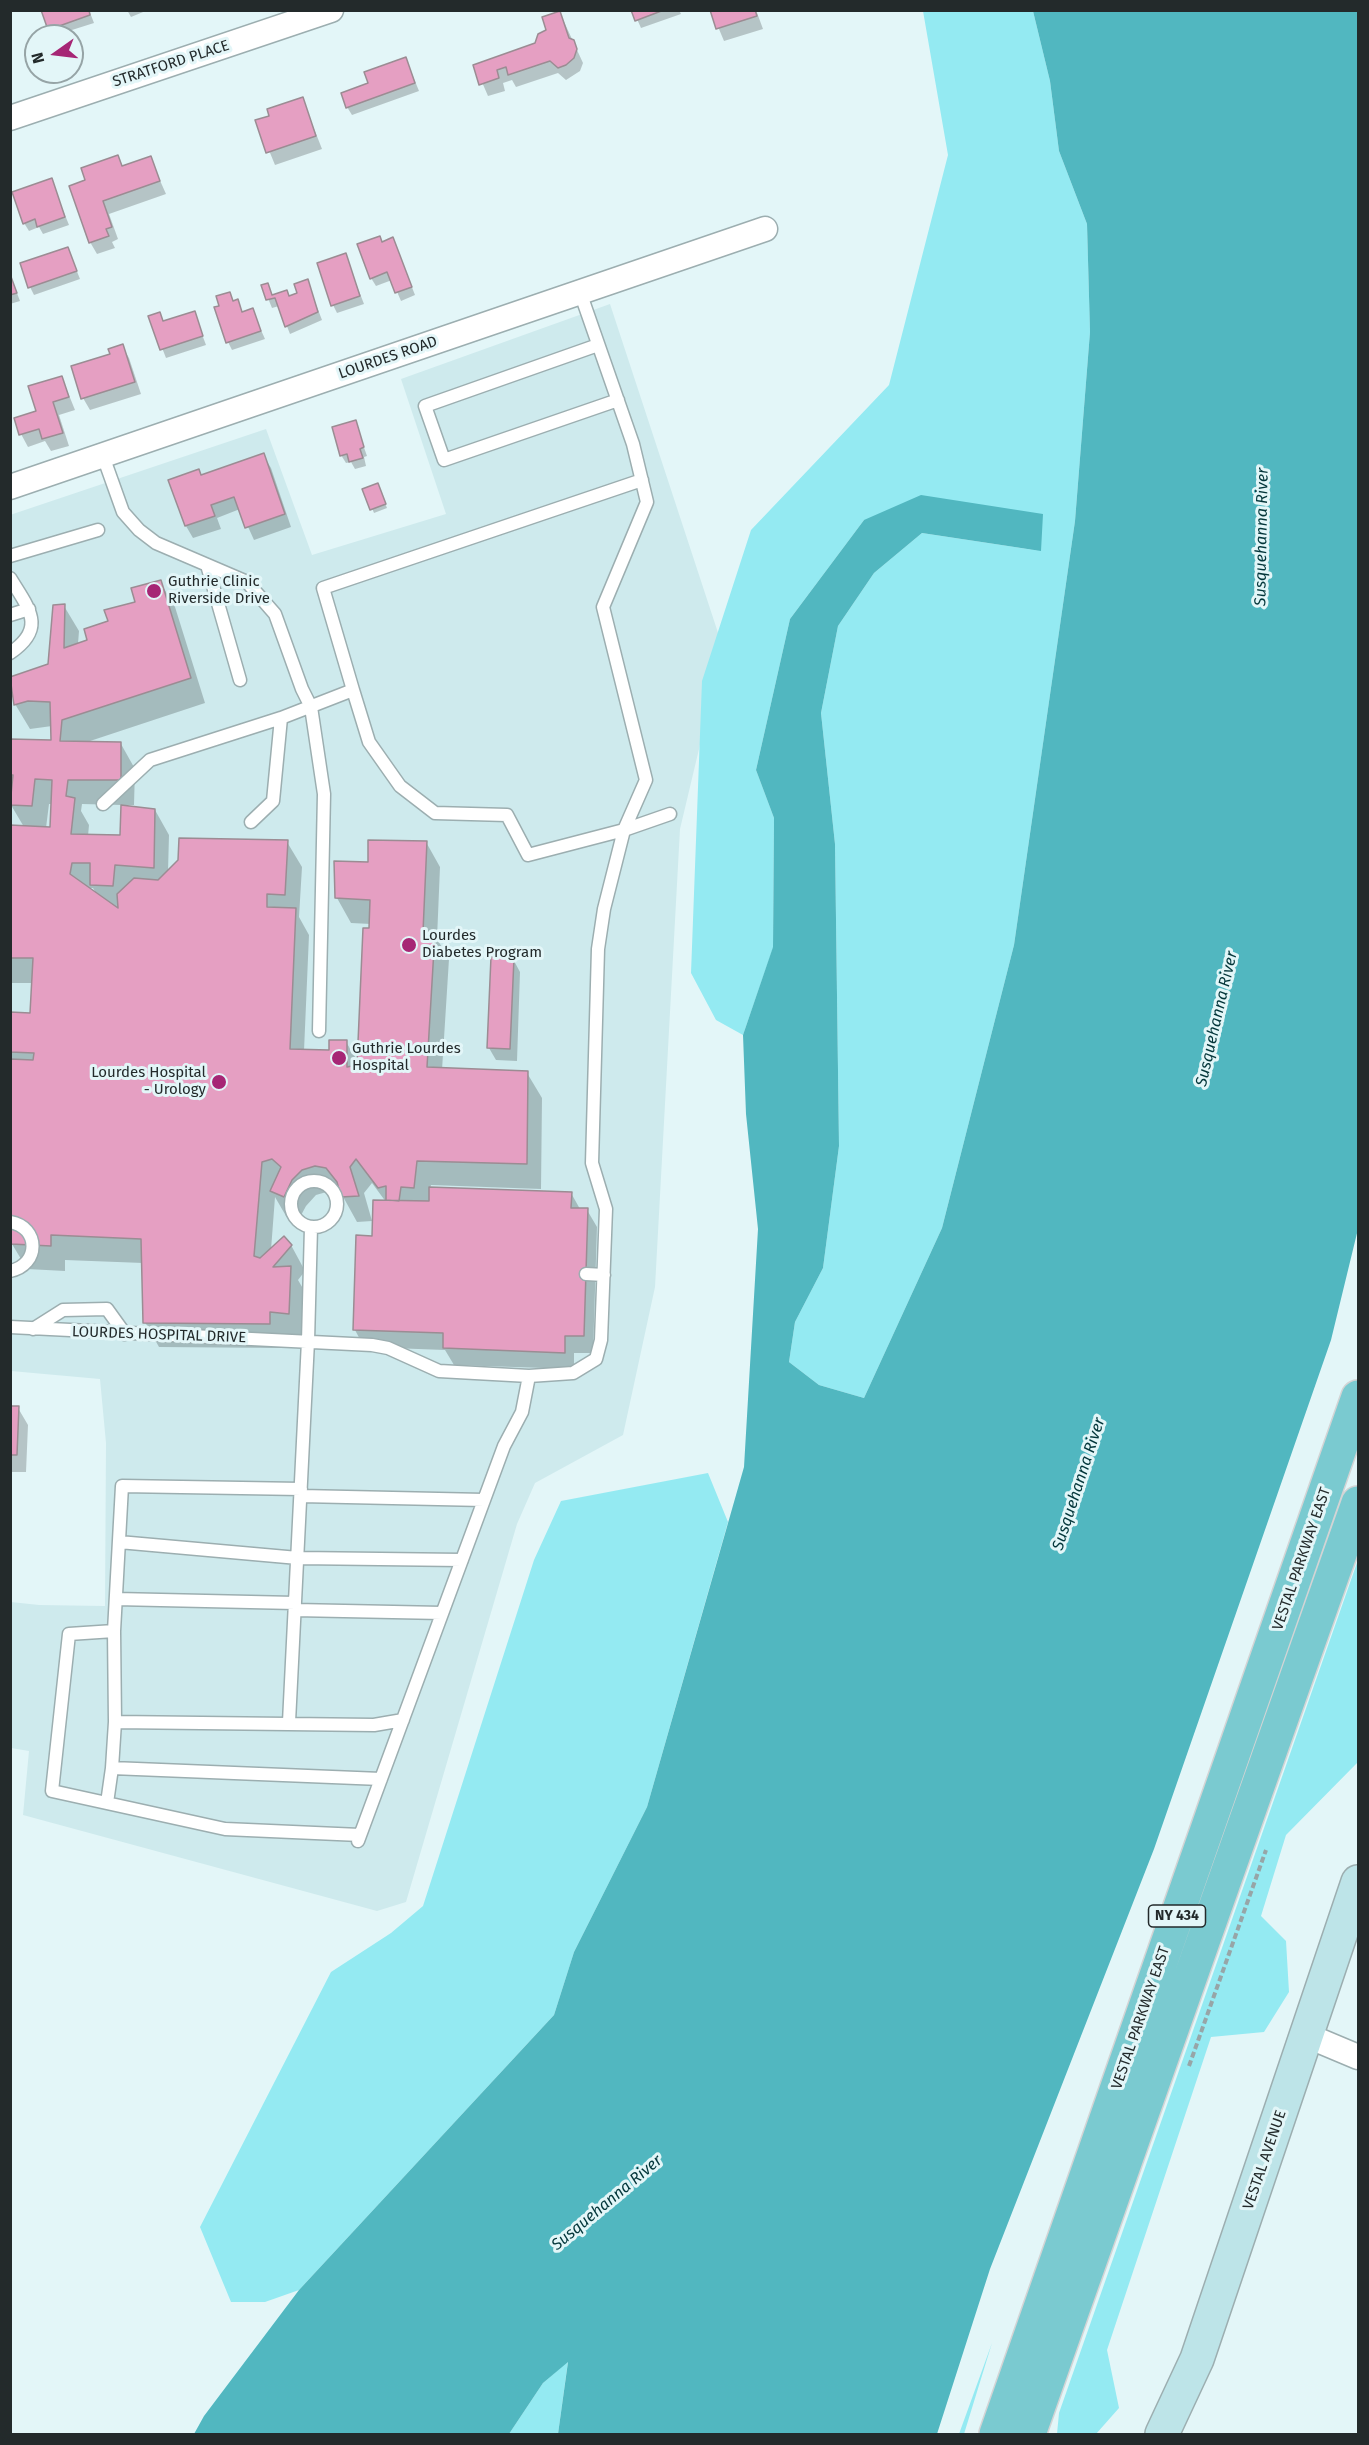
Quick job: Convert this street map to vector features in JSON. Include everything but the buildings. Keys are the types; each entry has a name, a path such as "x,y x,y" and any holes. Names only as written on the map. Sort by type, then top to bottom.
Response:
{"main road":[{"name":"VESTAL PARKWAY EAST","path":"996,2434 1359,1397"},
{"name":"NY 434","path":"1029,2434 1359,1503"}],"street":[{"name":"STRATFORD PLACE","path":"10,118 331,10"},
{"name":"LOURDES ROAD","path":"10,488 765,230"},
{"name":"VESTAL AVENUE","path":"1162,2434 1197,2359 1359,1882"},
{"path":"1308,2036 1359,2057"}],"lane":[{"path":"580,292 618,400 647,502 603,607 646,780 624,830 604,909 598,949 592,1163 606,1209 604,1275 586,1274"},
{"path":"598,345 425,406 440,449 444,460 618,400"},
{"path":"103,456 123,512 139,530 156,543 246,582 275,614 302,689 311,707 324,794 319,1031"},
{"path":"642,480 323,588 369,742 400,786 435,813 507,815 528,855 624,830 670,814"},
{"path":"10,556 98,530"},
{"path":"207,565 240,680"},
{"path":"10,578 29,609 31,632 29,639 10,654"},
{"path":"10,615 29,609"},
{"path":"103,804 150,760 280,718 353,690"},
{"path":"251,822 273,801 280,718"},
{"path":"10,1222 19,1224 30,1234 33,1250 26,1264 10,1271"},
{"path":"289,1722 308,1341 311,1227"},
{"name":"LOURDES HOSPITAL DRIVE","path":"10,1327 308,1341 388,1348 440,1371 529,1376 573,1373 596,1359 601,1340 604,1275"},
{"path":"33,1329 63,1310 107,1309 124,1334"},
{"path":"114,1631 69,1634 52,1791 225,1829 359,1839 504,1446 522,1412 529,1376"},
{"path":"107,1803 115,1722 114,1631 122,1486 484,1500"},
{"path":"119,1542 298,1558 462,1560"},
{"path":"116,1599 442,1613"},
{"path":"115,1722 289,1722 374,1725 403,1720"},
{"path":"112,1768 381,1779"}],"shaded area":[{"path":"923,11 1033,11 1050,81 1059,151 1087,224 1090,332 1075,521 1014,945 942,1228 864,1398 819,1385 789,1362 795,1322 823,1268 839,1146 835,844 821,713 838,626 874,573 922,533 1041,551 864,520 790,619 756,770 774,818 773,948 743,1035 716,1020 691,973 702,681 751,530 889,385 948,155"},
{"name":"Guthrie Lourdes Hospital","path":"610,304 723,648 680,829 655,1287 623,1435 535,1483 517,1524 406,1902 377,1911 23,1815 29,1751 11,1748 11,1602 39,1605 105,1606 106,1443 100,1379 11,1371 10,515 266,429 312,555 446,514 401,379"},
{"path":"708,1473 728,1522 647,1807 574,1952 554,2015 299,2290 265,2302 231,2302 200,2227 331,1972 391,1933 423,1906 534,1560 561,1501"},
{"path":"1358,1560 1358,1762 1286,1835 1261,1916 1286,1941 1289,1992 1264,2032 1211,2037 1107,2350 1119,2408 1096,2434 1057,2434 1059,2413"},
{"path":"992,2343 964,2434 959,2434"},
{"path":"568,2361 558,2434 509,2434 543,2383"}],"water":[{"name":"Susquehanna River","path":"1033,11 1358,11 1358,1229 1331,1340 1154,1849 990,2269 937,2434 558,2434 568,2362 543,2383 509,2434 194,2434 204,2416 299,2290 554,2015 574,1952 647,1807 744,1467 758,1229 746,1114 743,1035 773,947 774,818 756,770 790,619 864,520 921,495 1043,514 1041,551 922,533 874,573 838,626 821,713 835,844 839,1146 823,1268 795,1322 789,1362 819,1385 864,1398 942,1228 1014,945 1075,521 1090,332 1087,224 1059,151 1050,81"}],"place":[{"name":"Guthrie Clinic Riverside Drive","path":"154,591"},
{"name":"Lourdes Diabetes Program","path":"409,945"},
{"name":"Guthrie Lourdes Hospital","path":"339,1058"},
{"name":"Lourdes Hospital - Urology","path":"219,1082"}]}
